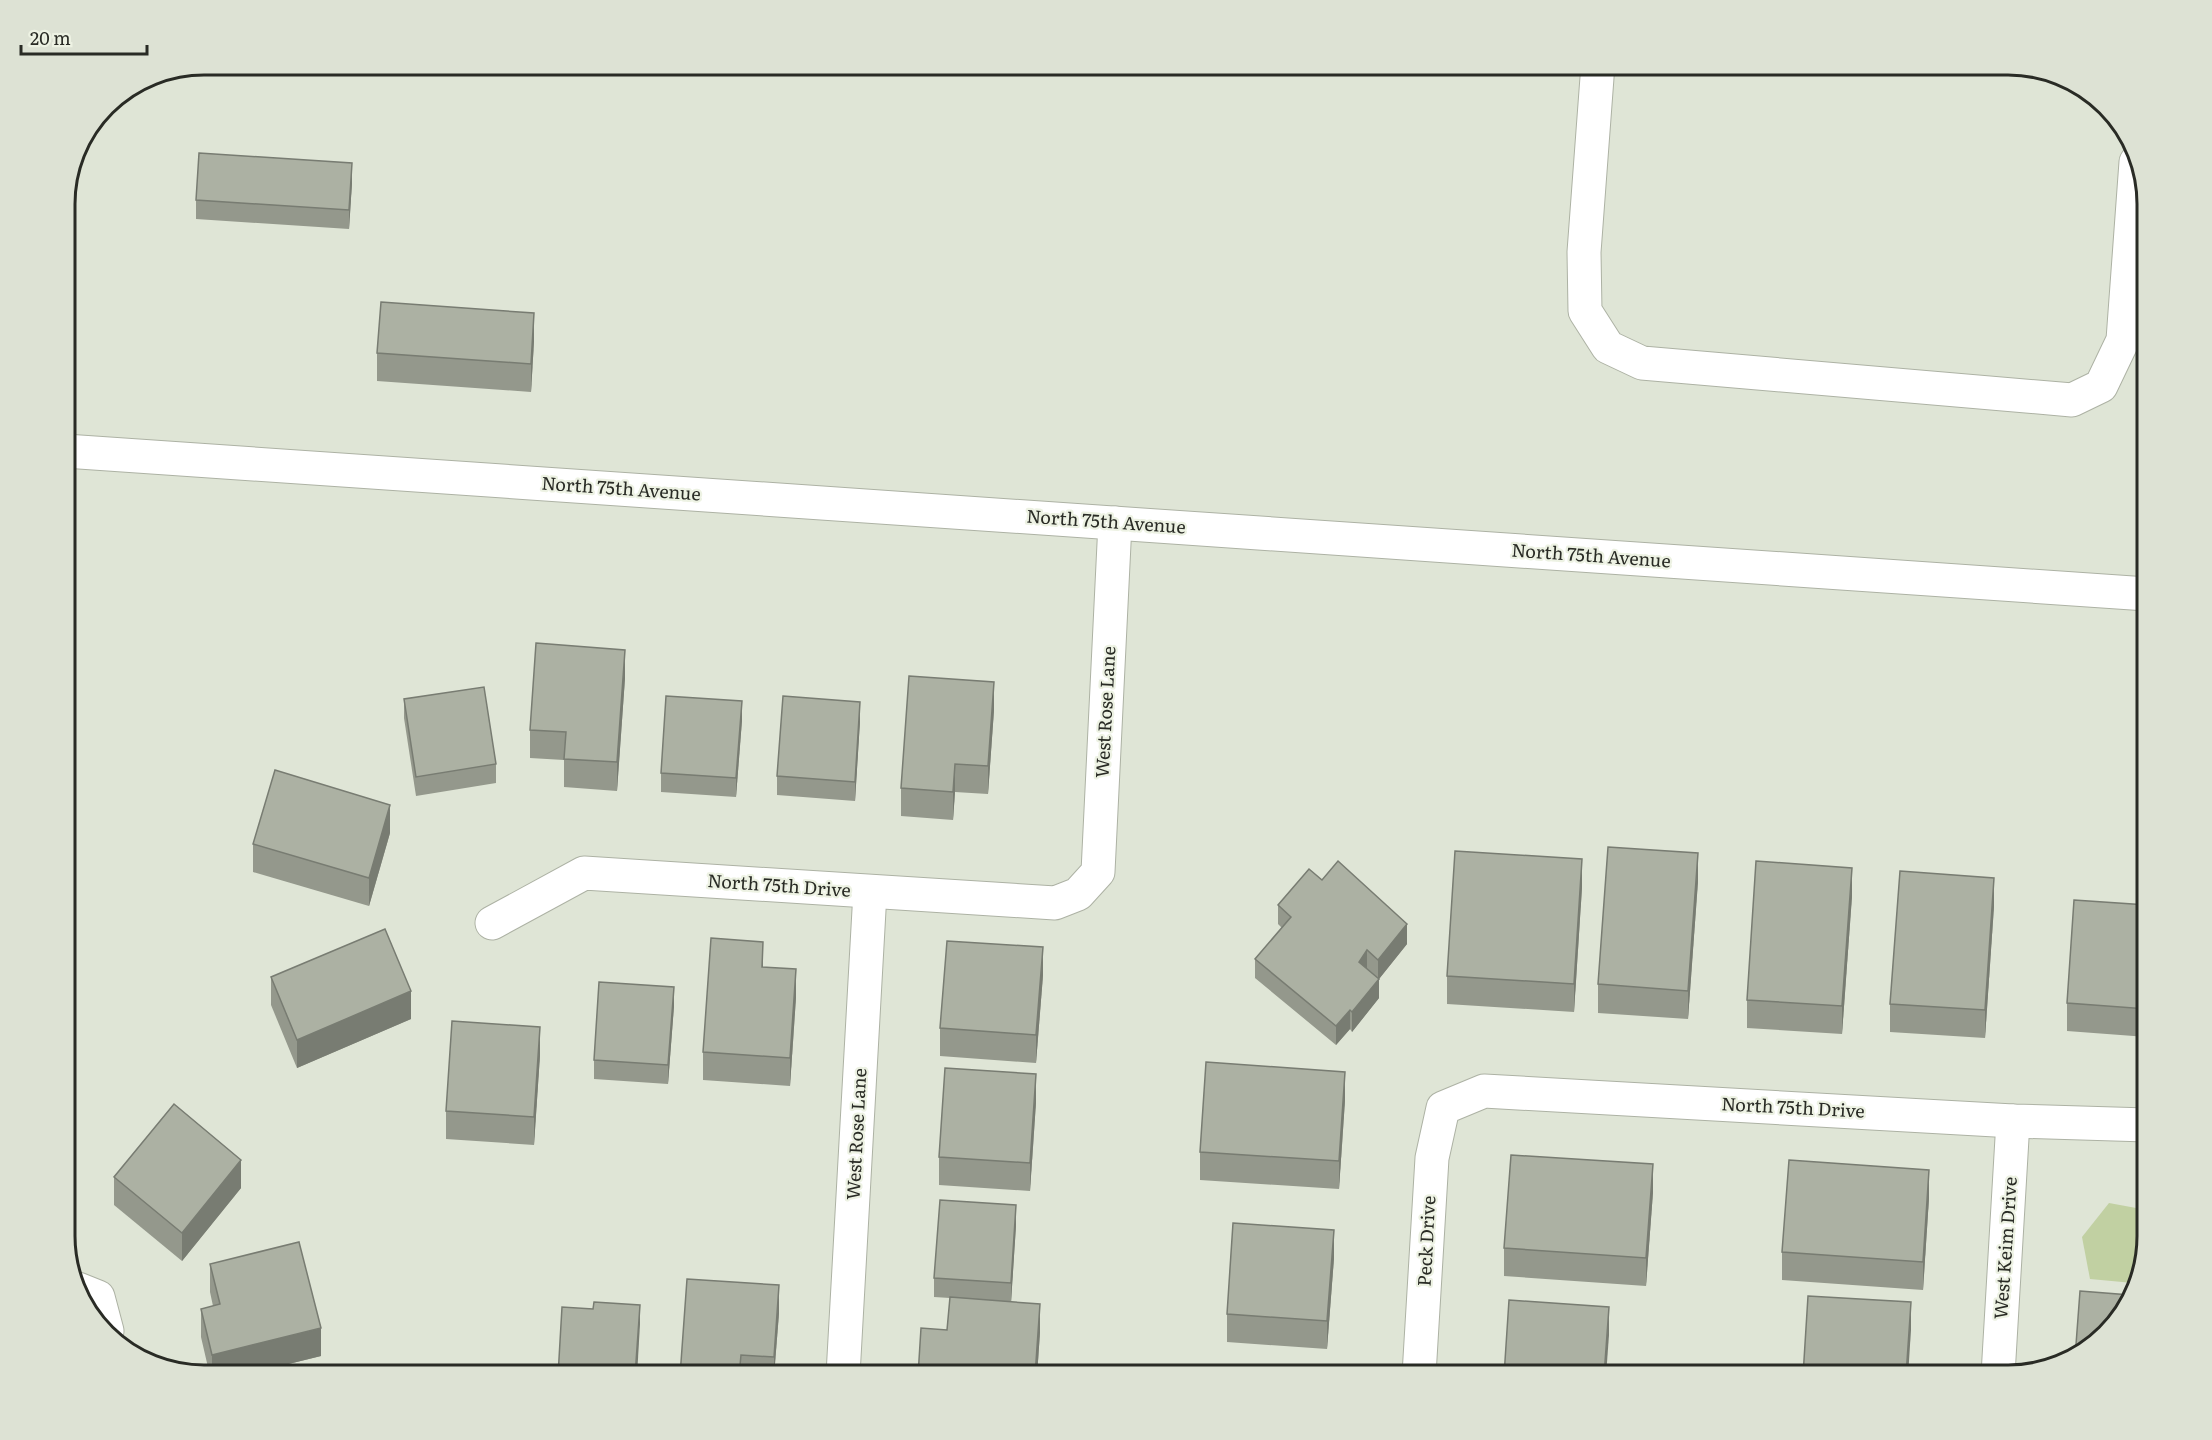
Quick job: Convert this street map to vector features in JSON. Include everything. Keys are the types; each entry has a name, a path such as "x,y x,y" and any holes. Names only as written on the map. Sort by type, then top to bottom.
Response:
{"street":[{"path":"1597,75 1584,252 1585,311 1608,347 1642,363 2072,400 2101,386 2123,340 2135,180"},
{"name":"North 75th Avenue","path":"75,452 2137,593"},
{"name":"West Rose Lane","path":"1078,894 1098,872 1115,523"},
{"name":"North 75th Drive","path":"492,923 584,873 1055,903 1078,894"},
{"name":"West Rose Lane","path":"844,1365 870,892"},
{"name":"North 75th Drive","path":"1443,1108 1484,1091 2013,1121 2137,1125"},
{"name":"Peck Drive","path":"1420,1365 1432,1158 1443,1108"},
{"name":"West Keim Drive","path":"1999,1365 2013,1121"}],"green space":[{"path":"2109,1203 2137,1208 2136,1253 2128,1283 2090,1279 2082,1237"}],"building":[{"path":"199,153 352,163 349,210 196,200"},
{"path":"381,302 534,313 531,364 377,353"},
{"path":"536,643 625,650 617,762 564,759 566,732 530,730"},
{"path":"909,676 994,682 988,766 955,764 953,792 901,788"},
{"path":"484,687 496,764 416,777 404,699"},
{"path":"666,696 742,701 736,778 661,773"},
{"path":"783,696 860,702 855,782 777,776"},
{"path":"275,770 390,805 369,878 253,844"},
{"path":"1608,847 1698,853 1688,991 1598,984"},
{"path":"1455,851 1582,859 1574,984 1447,976"},
{"path":"1338,861 1407,924 1378,960 1367,950 1359,962 1379,979 1352,1012 1350,1010 1336,1026 1255,959 1291,917 1278,905 1309,869 1322,880"},
{"path":"1756,861 1852,868 1842,1006 1747,1000"},
{"path":"1900,871 1994,878 1985,1010 1890,1004"},
{"path":"2074,900 2137,904 2137,1008 2067,1003"},
{"path":"385,929 411,991 297,1040 271,977"},
{"path":"711,938 763,942 762,967 796,969 790,1058 703,1052"},
{"path":"947,941 1043,947 1036,1035 940,1028"},
{"path":"599,982 674,987 668,1065 594,1060"},
{"path":"452,1021 540,1027 534,1117 446,1111"},
{"path":"1206,1062 1345,1072 1339,1161 1200,1152"},
{"path":"945,1068 1036,1074 1030,1163 939,1157"},
{"path":"174,1104 241,1160 182,1233 114,1177"},
{"path":"1511,1155 1653,1164 1646,1258 1504,1248"},
{"path":"1789,1160 1929,1170 1923,1262 1782,1252"},
{"path":"940,1200 1016,1205 1011,1283 934,1278"},
{"path":"1233,1223 1334,1230 1327,1321 1227,1314"},
{"path":"299,1242 321,1328 212,1355 201,1309 220,1304 210,1264"},
{"path":"687,1279 779,1285 774,1357 741,1355 740,1365 681,1365"},
{"path":"2080,1291 2123,1294 2105,1321 2076,1345"},
{"path":"1808,1296 1911,1302 1907,1365 1804,1365"},
{"path":"950,1297 1040,1304 1036,1365 919,1365 921,1328 947,1330"},
{"path":"1509,1300 1609,1307 1605,1365 1505,1365"},
{"path":"594,1302 640,1305 636,1365 559,1365 562,1307 593,1309"}]}
